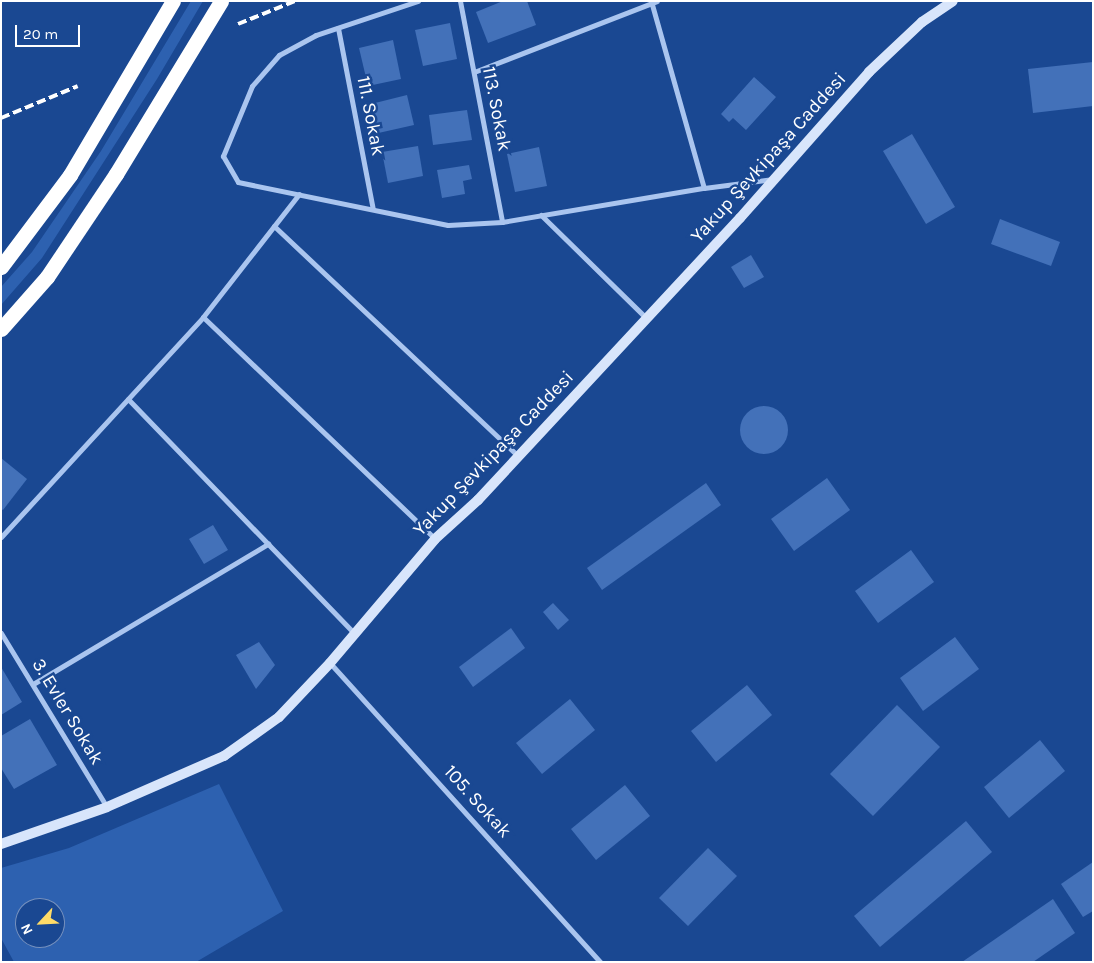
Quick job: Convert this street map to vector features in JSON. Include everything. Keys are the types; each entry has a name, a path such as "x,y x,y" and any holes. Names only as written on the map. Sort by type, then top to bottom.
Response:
{"highway":[{"path":"1,267 70,175 173,1"},
{"path":"1,329 47,277 116,174 221,1"}],"main road":[{"name":"Yakup Şevkipaşa Caddesi","path":"1,844 107,807 224,756 279,717 330,663 436,539 478,500 869,72 922,22 953,1"}],"street":[{"path":"418,1 316,35 278,55 252,86 223,156 238,182 448,225 502,222 704,188 773,179"},
{"name":"113. Sokak","path":"460,1 502,222"},
{"path":"474,72 653,2 704,188"},
{"name":"111. Sokak","path":"338,28 373,209"},
{"path":"1,537 203,317 299,194"},
{"path":"541,215 646,318"},
{"path":"274,226 518,456"},
{"path":"203,317 436,539"},
{"path":"128,399 355,634"},
{"path":"33,684 268,544"},
{"name":"3. Evler Sokak","path":"1,632 107,807"},
{"name":"105. Sokak","path":"330,663 600,962"}],"shaded area":[{"path":"191,1 203,1 157,79 42,258 1,305 1,287 32,252 101,151"},
{"path":"219,784 283,911 196,962 14,962 1,938 1,868 69,848"}],"building":[{"path":"503,1 527,1 536,25 488,43 476,12"},
{"path":"450,23 457,59 423,66 415,30"},
{"path":"393,40 401,79 368,86 359,48"},
{"path":"1093,62 1093,106 1033,113 1028,69"},
{"path":"754,77 776,97 746,130 733,118 729,122 721,114"},
{"path":"407,95 414,125 374,134 367,105"},
{"path":"467,110 472,140 433,145 429,115"},
{"path":"912,134 955,207 926,224 883,151"},
{"path":"418,146 423,176 388,183 382,152"},
{"path":"539,147 547,186 515,192 507,154"},
{"path":"469,165 472,179 463,181 465,194 442,198 437,170"},
{"path":"1000,219 1060,242 1051,266 991,244"},
{"path":"751,255 764,277 744,288 731,267"},
{"path":"759,406 769,406 781,413 788,425 788,435 781,447 769,454 759,454 751,450 744,443 740,435 740,425 744,417 751,410"},
{"path":"1,458 27,479 3,510 1,509"},
{"path":"827,478 850,510 794,551 771,519"},
{"path":"706,483 721,505 602,590 587,568"},
{"path":"213,525 228,550 204,564 189,539"},
{"path":"911,550 934,582 878,623 855,591"},
{"path":"553,603 569,620 558,630 543,612"},
{"path":"511,628 525,648 473,687 459,667"},
{"path":"955,637 979,669 923,711 900,678"},
{"path":"259,642 275,665 256,689 236,655"},
{"path":"1,667 22,702 1,715"},
{"path":"747,685 772,715 716,762 691,731"},
{"path":"570,699 595,730 542,774 516,743"},
{"path":"897,705 940,747 873,816 830,774"},
{"path":"30,719 57,765 14,789 1,768 1,736"},
{"path":"1040,740 1065,771 1009,818 984,787"},
{"path":"625,785 650,816 596,860 571,829"},
{"path":"966,821 992,852 880,947 854,916"},
{"path":"708,848 737,876 688,926 659,898"},
{"path":"1093,862 1093,911 1083,917 1061,884"},
{"path":"1053,899 1075,933 1033,962 962,962"}],"railway":[{"path":"238,24 295,1"},
{"path":"1,118 78,86"}]}
